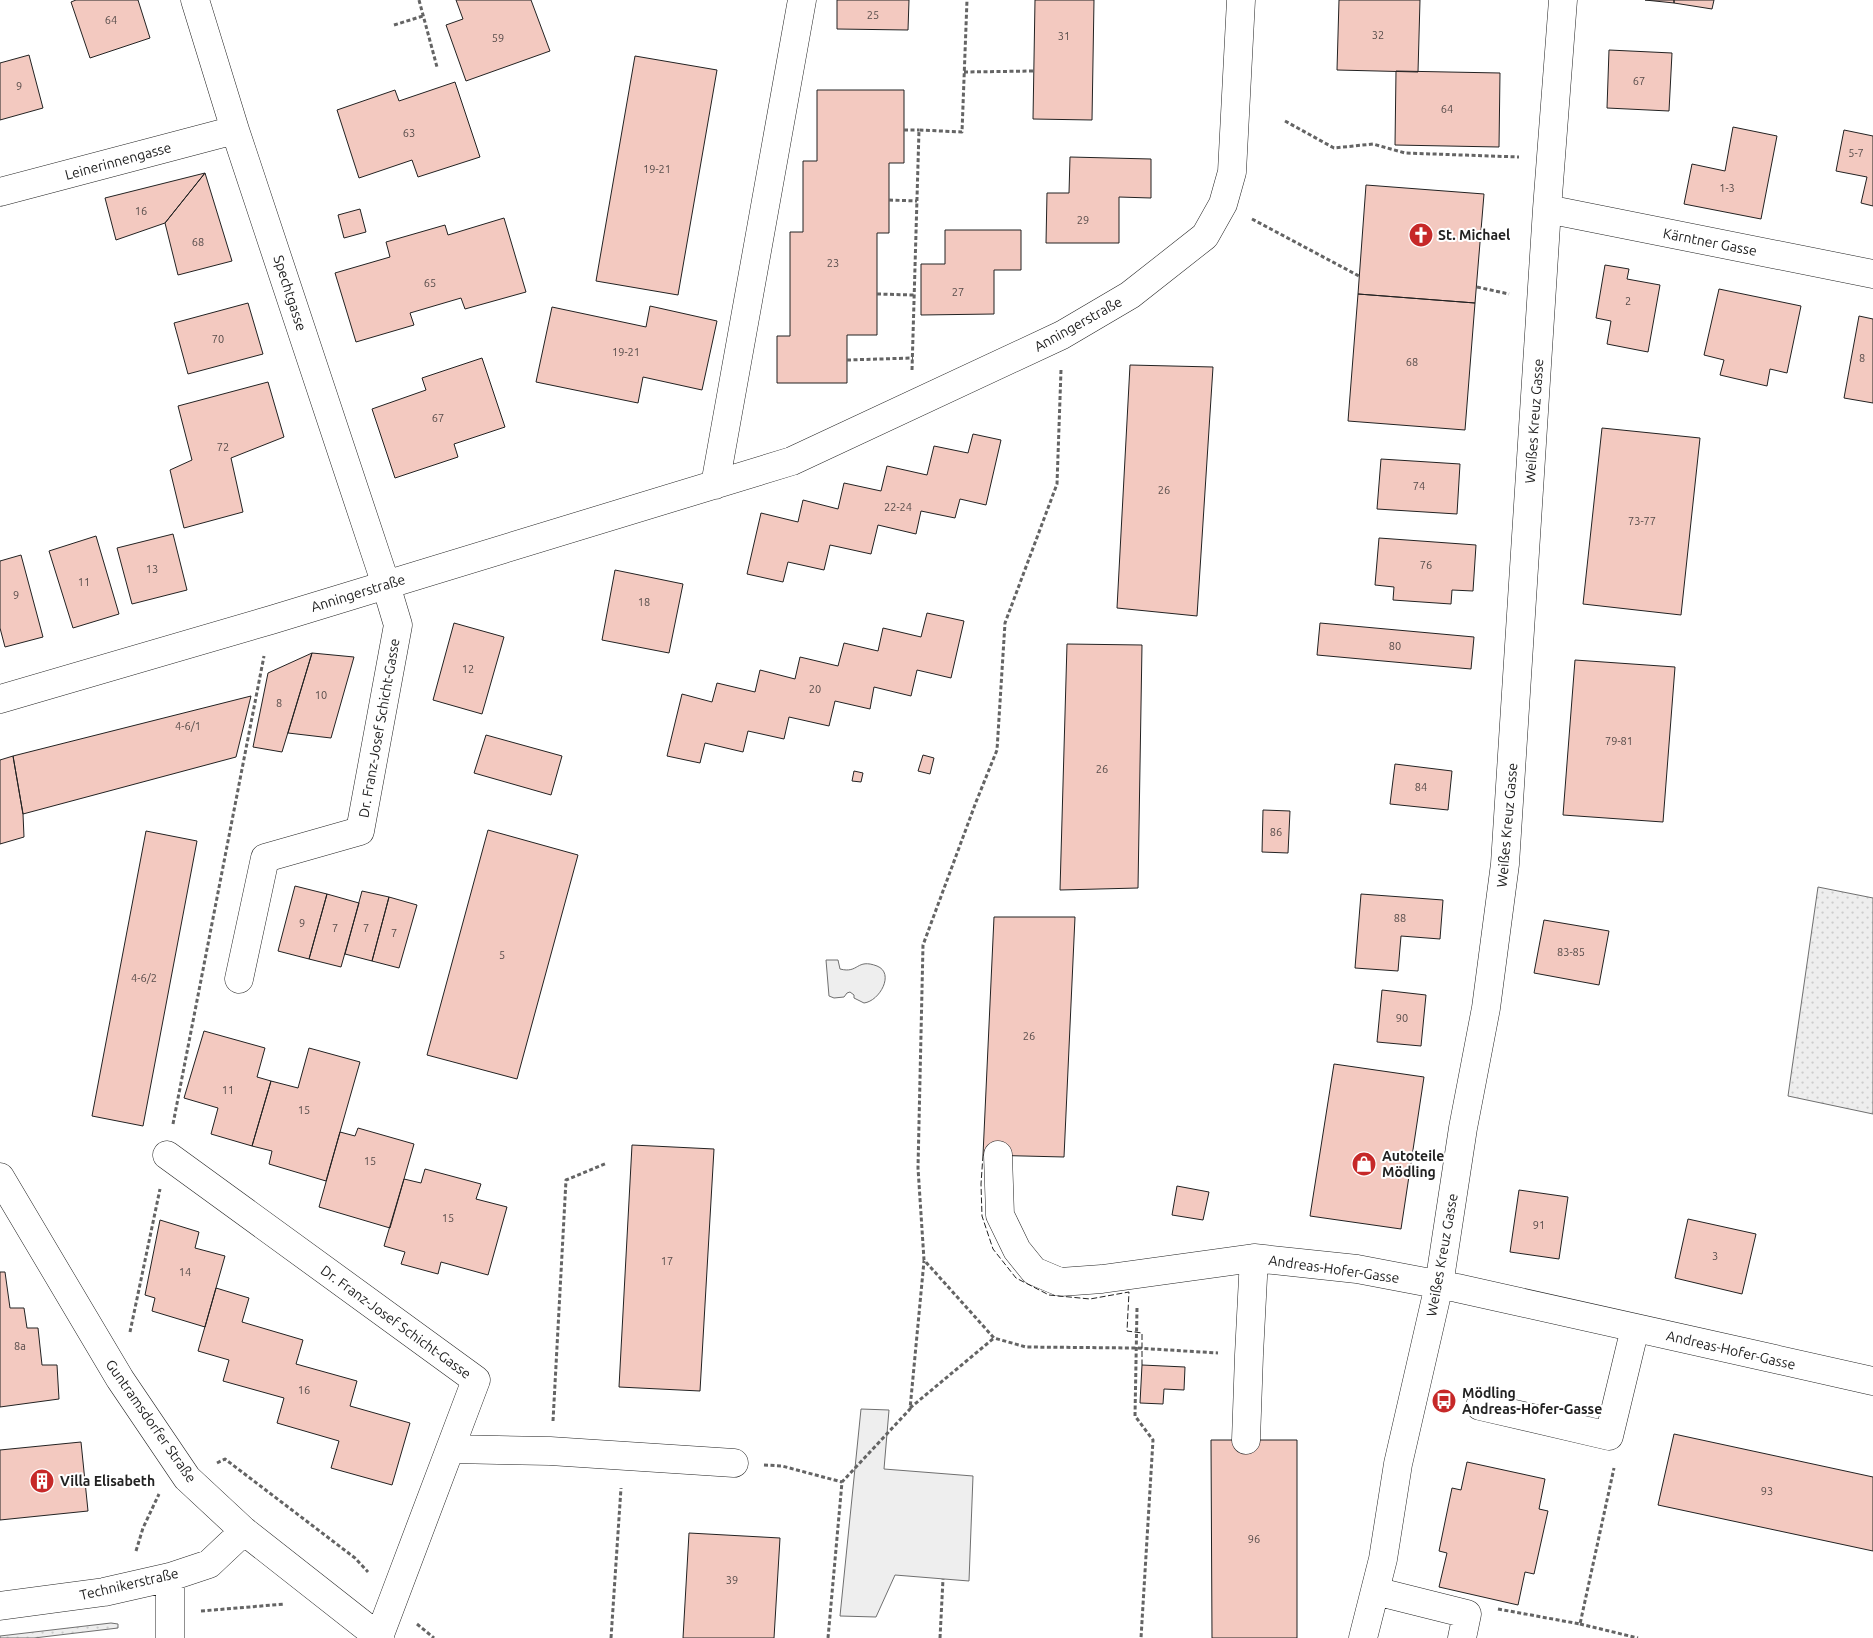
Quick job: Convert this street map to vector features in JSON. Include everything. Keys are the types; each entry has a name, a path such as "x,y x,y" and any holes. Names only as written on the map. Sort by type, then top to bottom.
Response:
{"street":[{"name":"Spechtgasse","path":"195,0 235,130 386,585"},
{"path":"715,485 802,0"},
{"name":"Anningerstraße","path":"0,699 271,620 792,461 1062,335 1130,295 1205,236 1223,204 1232,172 1241,0"},
{"name":"Weißes Kreuz Gasse","path":"1363,1638 1383,1560 1398,1464 1439,1285 1463,1128 1486,1008 1505,864 1547,209 1564,0"},
{"name":"Leinerinnengasse","path":"0,192 235,130"},
{"name":"Kärntner Gasse","path":"1547,209 1873,274"},
{"name":"Dr. Franz-Josef Schicht-Gasse","path":"239,979 265,858 360,831 398,626 386,585"},
{"name":"Dr. Franz-Josef Schicht-Gasse","path":"167,1155 476,1380 379,1638"},
{"name":"Andreas-Hofer-Gasse","path":"998,1155 1000,1215 1017,1250 1034,1270 1060,1282 1137,1274 1254,1258 1357,1269 1439,1285 1873,1381"},
{"name":"Guntramsdorfer Straße","path":"0,1177 120,1379 187,1478 244,1531 379,1638"},
{"path":"1246,1440 1248,1355 1254,1258"},
{"path":"1480,1406 1608,1436 1635,1328"},
{"path":"451,1449 550,1451 734,1463"},
{"name":"Technikerstraße","path":"0,1606 104,1592 170,1576 208,1564 244,1531"},
{"path":"170,1576 170,1626"},
{"path":"1375,1591 1465,1626"}],"path":[{"path":"419,0 437,66"},
{"path":"904,130 962,132 967,0"},
{"path":"394,25 424,16"},
{"path":"964,72 1034,71"},
{"path":"1285,121 1334,148 1373,144 1405,153 1551,158"},
{"path":"911,406 919,130"},
{"path":"889,200 917,201"},
{"path":"1223,204 1359,276"},
{"path":"877,294 914,295"},
{"path":"910,1408 924,1260 918,1168 922,945 997,750 1005,623 1057,484 1062,335"},
{"path":"847,360 913,358"},
{"path":"120,1379 167,1155 271,620"},
{"path":"550,1451 566,1180 607,1163"},
{"path":"924,1260 994,1338 1026,1347 1136,1348 1248,1355"},
{"path":"1137,1274 1135,1416 1153,1440 1141,1638"},
{"path":"828,1638 842,1482 910,1408 994,1338"},
{"path":"1580,1624 1618,1450 1608,1436"},
{"path":"611,1638 623,1455"},
{"path":"212,1466 225,1459 355,1558 374,1579"},
{"path":"734,1463 782,1466 842,1482"},
{"path":"940,1638 944,1580"},
{"path":"170,1626 288,1604 309,1583"},
{"path":"1465,1626 1488,1607 1580,1624 1638,1638"},
{"path":"420,1626 434,1638"}],"shaded area":[{"path":"1818,887 1873,898 1873,1114 1788,1096"},
{"path":"826,960 838,960 840,969 846,970 851,970 865,964 877,966 885,974 885,980 880,992 870,1001 864,1003 854,998 854,995 850,992 844,997 834,998 829,996"},
{"path":"861,1409 889,1410 884,1469 973,1476 969,1581 895,1575 876,1617 840,1616"},
{"path":"111,1623 118,1624 118,1628 34,1638 0,1638 0,1636"}],"building":[{"path":"76,0 138,0 150,38 90,58 71,2"},
{"path":"456,0 531,0 550,51 466,81 446,25 463,19"},
{"path":"837,0 909,0 908,30 837,29"},
{"path":"1035,0 1094,0 1092,120 1033,119"},
{"path":"1339,0 1420,0 1418,72 1337,70"},
{"path":"1645,0 1674,0 1674,3"},
{"path":"1674,0 1714,0 1712,9 1674,3"},
{"path":"1609,50 1672,53 1669,111 1607,108"},
{"path":"29,55 43,108 0,120 0,63"},
{"path":"635,56 717,70 678,295 596,281"},
{"path":"1396,71 1500,73 1499,147 1395,145"},
{"path":"455,82 480,157 418,177 412,160 359,178 337,110 395,90 399,101"},
{"path":"817,90 904,90 904,163 889,163 889,233 877,233 877,335 847,335 847,383 777,383 777,336 790,336 790,232 803,232 803,161 817,161"},
{"path":"1733,127 1777,136 1761,219 1684,204 1692,164 1725,171"},
{"path":"1844,130 1873,136 1873,206 1861,203 1867,177 1836,171"},
{"path":"1070,157 1151,159 1151,198 1119,197 1119,243 1046,243 1047,193 1069,193"},
{"path":"205,173 165,223 116,240 105,198"},
{"path":"205,173 232,261 178,275 165,223"},
{"name":"St. Michael","path":"1366,185 1484,194 1475,303 1358,294"},
{"path":"360,209 366,232 344,238 338,215"},
{"path":"504,218 526,292 465,309 461,298 410,313 414,325 356,342 335,273 390,257 386,242 445,225 448,235"},
{"path":"945,230 1021,230 1021,270 994,270 994,314 921,315 921,264 945,264"},
{"path":"1605,265 1629,269 1627,279 1660,285 1648,352 1607,344 1611,321 1596,318"},
{"path":"1719,289 1801,306 1787,373 1770,369 1767,386 1720,375 1724,360 1704,355"},
{"path":"1358,294 1475,303 1465,430 1348,421"},
{"path":"248,303 263,354 188,374 174,323"},
{"path":"650,306 717,321 702,390 643,377 638,403 536,382 552,307 646,327"},
{"path":"1859,316 1873,319 1873,403 1844,398"},
{"path":"482,358 505,427 454,444 458,457 395,478 372,409 426,390 422,378"},
{"path":"1130,365 1213,367 1197,616 1117,608"},
{"path":"268,382 284,437 231,458 243,512 184,528 170,470 192,460 178,406"},
{"path":"1602,428 1700,438 1681,615 1583,604"},
{"path":"973,434 1001,440 986,505 960,499 955,518 921,511 916,534 878,525 871,554 830,545 824,570 788,562 783,582 747,574 761,513 798,522 803,500 838,509 844,483 881,491 887,466 927,475 934,446 968,453"},
{"path":"1381,459 1460,464 1457,514 1377,509"},
{"path":"173,534 187,590 132,604 117,548"},
{"path":"96,536 119,614 73,628 49,551"},
{"path":"1379,538 1476,545 1473,591 1452,590 1451,604 1393,600 1394,587 1375,585"},
{"path":"21,555 43,637 5,647 0,628 0,561"},
{"path":"615,570 683,584 669,653 602,640"},
{"path":"927,613 964,621 951,678 917,670 911,696 874,687 870,709 835,701 829,726 789,717 784,739 748,731 743,752 705,743 700,763 667,756 682,694 712,702 717,683 755,692 760,670 795,679 800,657 838,666 844,643 878,651 883,628 921,637"},
{"path":"454,623 504,637 482,714 433,700"},
{"path":"1320,623 1474,637 1471,669 1317,655"},
{"path":"1067,644 1142,645 1138,888 1060,890"},
{"path":"312,653 354,657 331,738 288,733"},
{"path":"312,653 282,752 253,747 268,673"},
{"path":"1575,660 1675,667 1663,822 1563,815"},
{"path":"251,696 236,757 23,814 13,756"},
{"path":"486,735 562,756 551,795 474,773"},
{"path":"923,755 934,758 930,774 918,771"},
{"path":"13,756 23,814 24,837 0,844 0,760"},
{"path":"1395,764 1452,771 1448,810 1390,804"},
{"path":"854,771 863,773 861,782 852,781"},
{"path":"1263,810 1290,811 1288,853 1262,852"},
{"path":"488,830 578,855 517,1079 427,1055"},
{"path":"146,831 197,841 143,1126 92,1116"},
{"path":"295,886 327,894 309,959 278,951"},
{"path":"362,891 389,897 372,961 345,954"},
{"path":"327,894 359,903 341,967 309,959"},
{"path":"1361,894 1443,900 1440,939 1401,936 1398,971 1355,968"},
{"path":"389,897 417,905 399,968 372,961"},
{"path":"994,917 1075,917 1064,1157 983,1155"},
{"path":"1544,920 1609,931 1599,985 1534,973"},
{"path":"1382,990 1426,995 1421,1046 1377,1042"},
{"path":"204,1031 265,1048 257,1077 271,1081 252,1146 211,1134 218,1108 184,1098"},
{"path":"309,1048 360,1062 326,1181 269,1164 272,1151 252,1146 271,1081 298,1088"},
{"path":"1334,1064 1424,1077 1401,1229 1310,1216"},
{"path":"358,1128 414,1144 390,1228 319,1207 340,1132 355,1136"},
{"path":"632,1145 714,1149 700,1391 619,1387"},
{"path":"425,1169 481,1184 476,1199 507,1207 488,1275 441,1262 438,1274 401,1264 405,1252 384,1246 404,1179 421,1183"},
{"path":"1177,1186 1209,1192 1203,1220 1172,1215"},
{"path":"1519,1190 1568,1197 1559,1259 1510,1252"},
{"path":"1688,1219 1756,1234 1742,1294 1675,1278"},
{"path":"160,1220 199,1232 195,1248 225,1256 205,1327 152,1311 155,1298 145,1295"},
{"path":"0,1272 5,1272 10,1308 24,1308 27,1328 38,1328 42,1365 57,1365 59,1399 0,1407"},
{"path":"216,1288 249,1298 242,1322 303,1340 296,1364 357,1381 350,1406 410,1423 392,1485 331,1468 339,1441 277,1423 284,1398 223,1381 229,1360 198,1351"},
{"path":"1142,1365 1185,1367 1184,1390 1164,1389 1163,1404 1140,1403"},
{"path":"1674,1434 1873,1477 1873,1551 1658,1505"},
{"path":"1211,1440 1297,1440 1297,1638 1212,1638"},
{"name":"Villa Elisabeth","path":"81,1442 88,1511 0,1520 0,1450"},
{"path":"1467,1462 1545,1479 1539,1509 1548,1511 1534,1574 1525,1572 1518,1605 1439,1587 1447,1553 1439,1551 1452,1488 1461,1490"},
{"path":"689,1533 780,1538 774,1638 683,1638"}],"fence":[{"path":"983,1155 981,1184 982,1216 993,1249 1016,1278 1049,1295 1090,1299 1129,1292 1127,1331 1142,1333 1142,1365"}],"place":[{"name":"St. Michael","path":"1421,235"},
{"name":"Autoteile Mödling","path":"1364,1164"},
{"name":"Mödling Andreas-Hofer-Gasse","path":"1444,1401"},
{"name":"Villa Elisabeth","path":"42,1481"}]}
